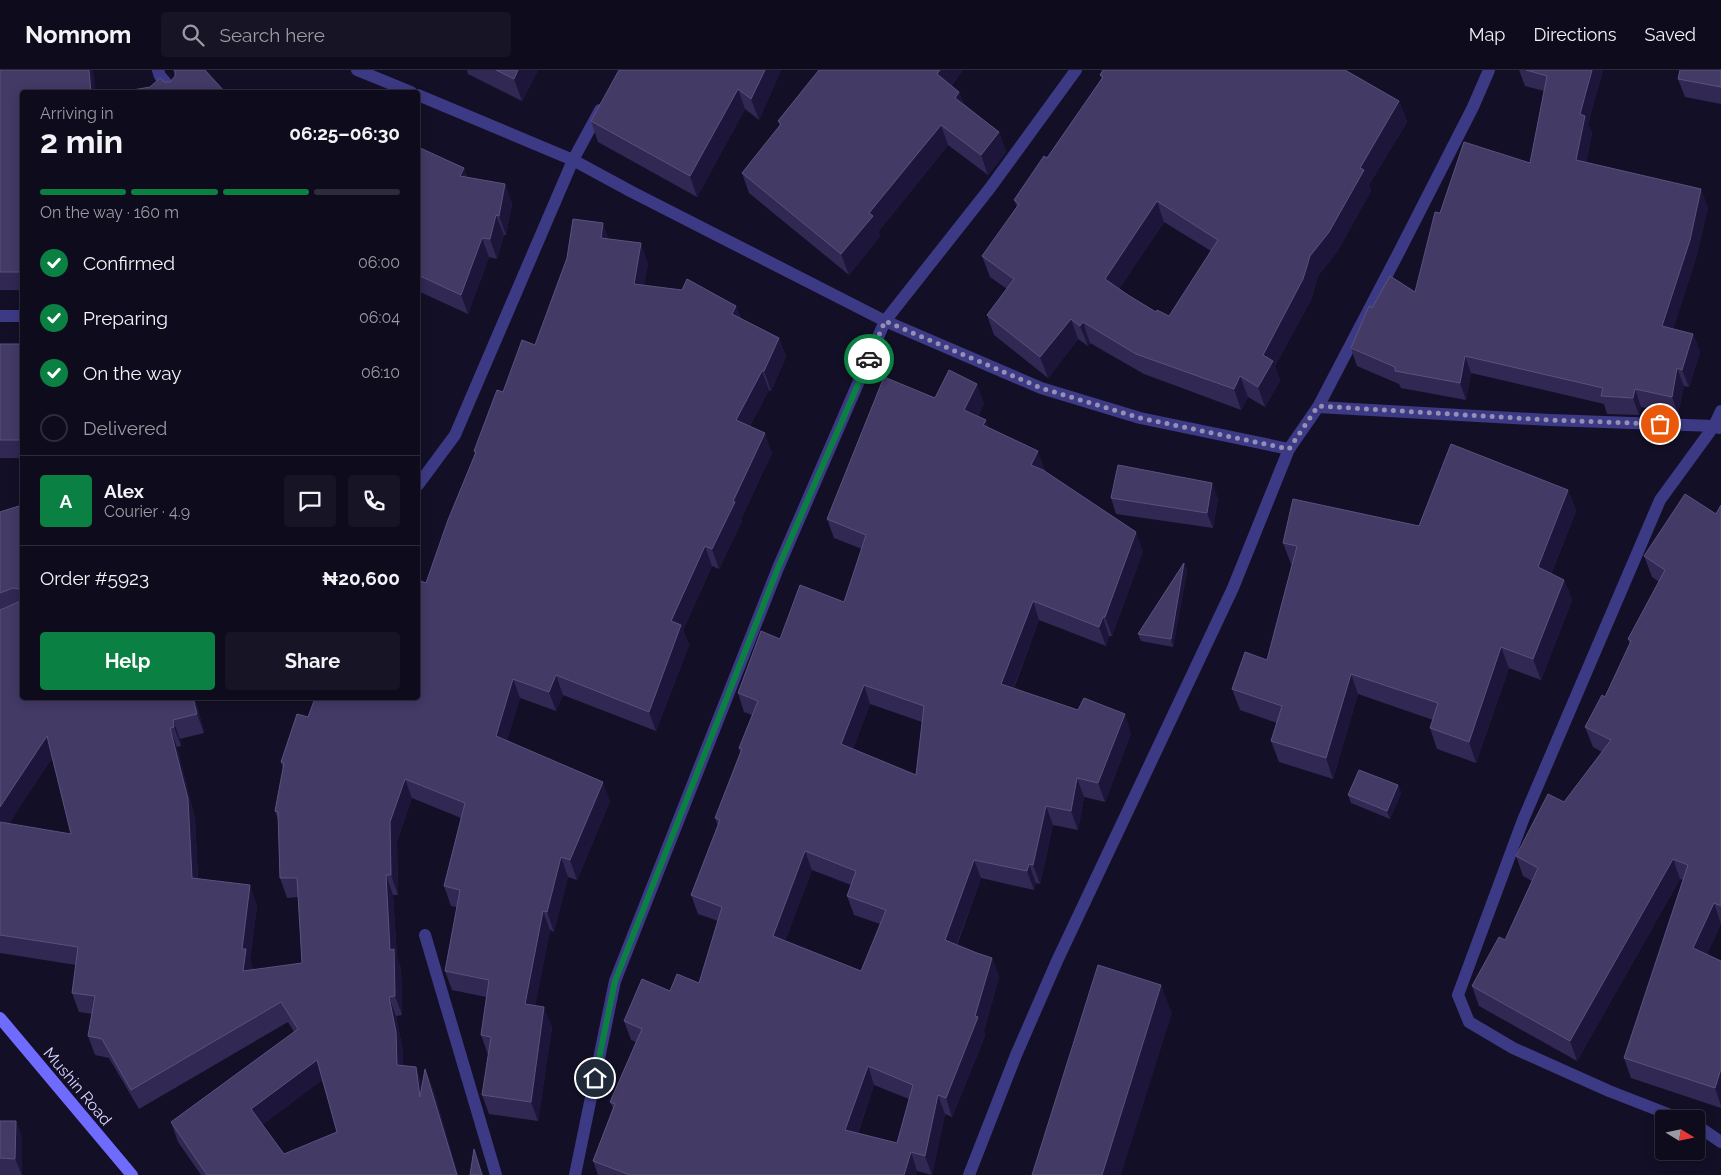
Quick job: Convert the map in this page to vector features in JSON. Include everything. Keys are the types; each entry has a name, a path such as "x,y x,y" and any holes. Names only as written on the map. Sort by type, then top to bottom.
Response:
{"main road":[{"name":"Mushin Road","path":"0,1018 132,1175"}],"street":[{"path":"158,70 160,76 172,90"},
{"path":"357,70 406,90"},
{"path":"575,1175 615,981 778,568 885,321 990,188 1076,70"},
{"path":"969,1175 1016,1055 1049,978 1233,588 1289,449 1318,406 1400,252 1473,107 1489,70"},
{"path":"420,96 573,160 885,321 1041,388 1140,418 1289,449"},
{"path":"420,482 455,435 573,160 603,103"},
{"path":"0,316 20,316"},
{"path":"1318,406 1550,420 1718,427"},
{"path":"1658,1110 1609,1091 1513,1048 1469,1022 1458,994 1524,820 1660,500 1718,427 1721,411"},
{"path":"425,935 496,1175"},
{"path":"1705,1131 1721,1142"}],"building":[{"path":"0,70 89,70 91,90 20,90 20,272 0,272"},
{"path":"174,70 205,70 223,90 133,90 150,87 160,78 164,82 170,82 175,76"},
{"path":"496,70 518,70 514,79"},
{"path":"619,70 765,70 751,99 738,89 690,176 591,121"},
{"path":"819,70 940,70 937,74 959,92 955,98 999,132 981,155 941,125 869,213 873,216 841,254 742,173 781,124 778,121"},
{"path":"1103,70 1345,70 1399,101 1360,168 1364,170 1329,232 1310,256 1303,279 1263,355 1273,361 1258,387 1240,376 1234,389 1136,354 1083,322 1080,326 1071,319 1040,357 987,315 1014,279 982,256 1019,204 1014,200 1044,156 1047,158 1103,77 1100,75","holes":["1157,201 1218,240 1169,316 1157,310 1156,312 1105,279"]},
{"path":"1526,70 1592,70 1580,114 1585,116 1576,160 1701,189 1690,240 1662,326 1693,334 1682,370 1677,368 1672,397 1635,389 1633,398 1601,396 1603,388 1465,356 1460,383 1395,371 1395,367 1351,348 1369,306 1372,308 1390,276 1415,292 1435,212 1440,213 1464,142 1530,163 1547,76"},
{"path":"1680,70 1721,70 1721,87 1678,79"},
{"path":"420,148 464,168 460,176 505,184 499,216 496,215 490,239 482,238 461,295 420,276"},
{"path":"573,219 603,223 601,238 641,243 634,284 682,290 687,279 736,306 732,314 779,338 764,371 762,371 736,420 765,433 712,549 705,546 671,621 681,625 649,712 556,675 549,692 513,679 496,736 603,782 570,860 561,857 547,912 543,911 525,1004 544,1007 531,1102 482,1095 491,1037 481,1035 489,980 445,971 460,890 444,886 465,803 405,779 390,822 391,875 386,875 390,950 394,949 395,996 389,997 396,1032 397,1065 416,1067 420,1097 425,1069 457,1175 207,1175 171,1122 298,1029 281,1002 131,1090 102,1039 88,1036 95,996 72,993 78,947 0,935 0,822 71,834 47,736 0,807 0,610 20,601 20,700 194,700 197,714 173,720 174,727 170,728 188,799 192,878 250,885 242,949 246,949 243,971 302,963 297,878 280,878 278,812 275,811 284,763 281,762 297,714 308,717 314,700 420,700 420,581 426,583 448,520 476,452 474,451 497,390 503,392 522,340 535,345 567,258","holes":["317,1060 337,1132 284,1154 251,1109"]},
{"path":"0,344 20,344 20,440 0,440"},
{"path":"949,370 977,384 964,410 986,420 983,425 1038,451 1031,465 1043,470 1136,532 1105,617 1103,617 1099,627 1033,601 1001,684 1078,710 1084,698 1125,714 1098,783 1077,778 1071,811 1046,806 1033,865 1029,864 1027,871 974,860 945,940 992,958 975,1016 978,1017 946,1098 938,1095 925,1156 911,1152 904,1175 630,1175 593,1161 615,1104 610,1102 642,1029 624,1021 642,979 670,991 677,974 699,983 722,907 691,895 720,820 715,818 742,749 739,748 758,701 738,693 761,631 780,639 800,585 844,602 866,535 827,519 884,377 935,398","holes":["864,685 924,706 916,775 841,744","805,851 856,871 847,896 886,910 861,971 773,936","868,1066 913,1085 897,1143 845,1130"]},
{"path":"1451,444 1568,490 1538,567 1564,580 1533,659 1501,647 1469,742 1430,728 1438,703 1351,674 1326,758 1271,741 1282,706 1232,689 1245,652 1267,660 1297,546 1283,543 1293,499 1419,526"},
{"path":"1118,465 1212,483 1207,513 1111,498"},
{"path":"1685,494 1716,514 1721,505 1721,906 1714,903 1693,948 1721,961 1721,1069 1715,1088 1624,1058 1688,865 1673,859 1570,1041 1472,986 1499,937 1505,940 1538,868 1516,856 1548,794 1564,802 1611,740 1585,727 1602,695 1605,697 1631,641 1628,639 1665,570 1644,556"},
{"path":"20,506 20,589 13,588 0,593 0,512"},
{"path":"1184,563 1171,639 1138,634"},
{"path":"1359,770 1398,785 1387,811 1348,795"},
{"path":"1098,965 1161,985 1102,1175 1032,1175"},
{"path":"0,1121 16,1121 15,1159 0,1158"},
{"path":"474,1149 482,1175 470,1175"}],"way so far":[{"path":"869,359 885,321 1041,388 1140,418 1289,449 1318,406 1550,420 1660,424"}],"route":[{"path":"595,1078 615,981 778,568 869,359"}]}
